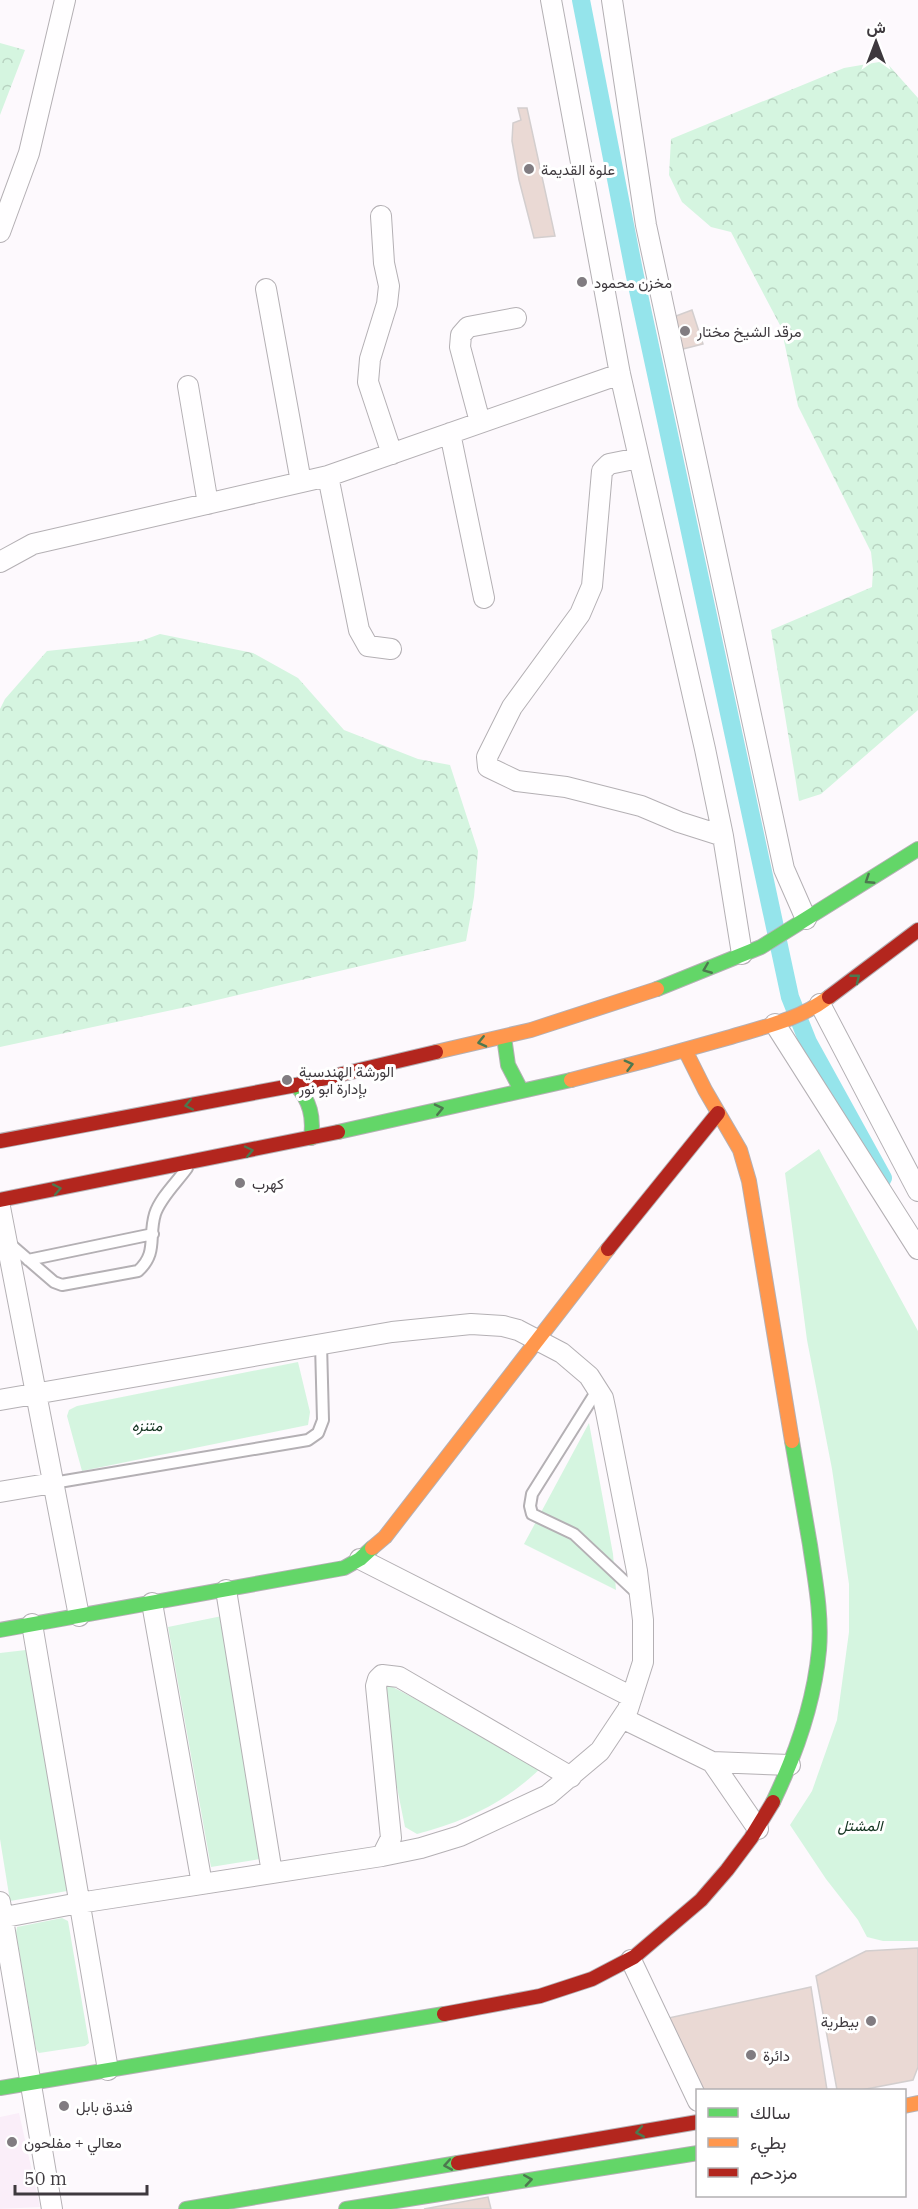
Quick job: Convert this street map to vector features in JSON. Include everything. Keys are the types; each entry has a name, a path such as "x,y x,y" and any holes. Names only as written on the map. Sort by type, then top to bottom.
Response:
{"street":[{"path":"0,232 29,153 65,0"},
{"path":"551,0 620,374 723,836 742,954"},
{"path":"612,0 646,225 784,868 806,919"},
{"path":"381,216 384,263 389,286 387,304 370,359 368,382 392,453"},
{"path":"266,290 301,482"},
{"path":"480,422 460,347 461,335 468,327 516,318"},
{"path":"0,562 33,544 328,476 620,374"},
{"path":"188,386 208,504"},
{"path":"450,433 484,598"},
{"path":"639,458 609,464 602,471 592,586 580,614 512,707 487,757 489,767 517,781 566,788 641,806 679,822 723,836"},
{"path":"328,476 359,630 368,646 391,650"},
{"path":"0,1141 296,1085 531,1030 642,995 761,947 918,849"},
{"path":"0,1200 190,1164 311,1138 685,1050 778,1023 814,1008 918,930"},
{"path":"814,1008 918,1191"},
{"path":"778,1023 918,1249"},
{"path":"504,1037 509,1071 521,1090"},
{"path":"0,2088 527,2000 566,1989 631,1960 691,1911 721,1878 758,1829 790,1765 812,1698 819,1650 819,1600 749,1181 740,1150 685,1050"},
{"path":"296,1085 310,1104 313,1115 311,1138"},
{"path":"0,1630 344,1568 360,1559 385,1537 629,1222 718,1113"},
{"path":"0,1207 79,1616"},
{"path":"0,1400 392,1332 471,1324 503,1326 538,1340 562,1353 589,1376 598,1389 606,1412 644,1620 644,1662 622,1718 600,1751 548,1795 460,1836 421,1848 382,1856 79,1903 1,1912 52,2209"},
{"path":"0,1492 53,1483"},
{"path":"360,1559 632,1697"},
{"path":"226,1590 272,1873"},
{"path":"152,1603 202,1884"},
{"path":"32,1624 108,2070"},
{"path":"382,1856 391,1838 376,1686 382,1675 399,1677 571,1777"},
{"path":"622,1718 712,1762 790,1765"},
{"path":"712,1762 758,1829"},
{"path":"631,1960 696,2097"},
{"path":"186,2209 242,2204 696,2122"},
{"path":"346,2209 696,2153"}],"lane":[{"path":"7,1241 54,1282 62,1285 138,1272 151,1255 154,1215 159,1204 190,1164"},
{"path":"27,1260 153,1234"},
{"path":"53,1483 308,1440 318,1433 323,1420 321,1344"},
{"path":"598,1389 532,1494 530,1506 532,1514 573,1534 640,1596"}],"shaded area":[{"name":"معالي + مفلحون","path":"19,2113 40,2207 0,2209 0,2117"}],"green space":[{"path":"0,43 25,50 0,115"},
{"path":"885,61 918,98 918,710 821,794 799,801 771,630 872,587 871,552 798,406 781,327 731,232 711,227 682,202 669,175 671,139 844,68"},
{"path":"160,634 253,653 298,678 344,730 418,759 450,765 478,851 474,897 466,941 200,1004 0,1047 0,709 5,699 47,651 141,641"},
{"name":"المشتل","path":"819,1149 918,1331 918,1941 883,1941 867,1937 858,1920 826,1879 790,1825 812,1791 837,1720 849,1632 849,1584 832,1469 807,1340 785,1173"},
{"name":"متنزه","path":"298,1362 310,1412 308,1425 82,1471 67,1416 69,1410 77,1406"},
{"path":"589,1423 613,1554 616,1590 524,1544"},
{"path":"222,1616 266,1858 211,1867 168,1627"},
{"path":"26,1650 67,1891 10,1901 0,1839 0,1653"},
{"path":"387,1684 543,1766 529,1779 485,1809 453,1823 417,1834 405,1827 380,1703 382,1691"},
{"path":"62,1918 68,1921 89,2043 85,2046 39,2053 36,2049 16,1933 17,1927"}],"building":[{"name":"علوة القديمة","path":"518,108 527,108 555,236 534,238 512,141 513,123 521,120"},
{"name":"مرقد الشيخ مختار","path":"692,310 703,344 675,351 668,319"},
{"name":"بيطرية","path":"918,1948 918,2067 913,2080 866,2089 837,2089 816,1976 866,1951"},
{"name":"دائرة","path":"811,1987 827,2089 698,2089 664,2019"},
{"path":"488,2197 491,2209 424,2209"}],"waterway":[{"path":"581,0 635,276 790,997 808,1042 883,1178"}],"traffic: fast":[{"path":"657,989 761,947 918,849"},
{"path":"504,1037 508,1065 521,1090"},
{"path":"338,1132 571,1080"},
{"path":"296,1085 305,1097 310,1110 311,1138"},
{"path":"773,1802 803,1728 813,1690 819,1650 820,1623 816,1584 792,1441"},
{"path":"0,1630 344,1568 360,1559 372,1548"},
{"path":"0,2088 444,2014"},
{"path":"346,2209 696,2153"},
{"path":"186,2209 458,2163"}],"traffic: slow":[{"path":"436,1052 531,1030 657,989"},
{"path":"571,1080 767,1026 805,1012 829,997"},
{"path":"685,1050 740,1150 749,1181 792,1441"},
{"path":"372,1548 385,1537 608,1249"},
{"path":"906,2106 918,2103"}],"traffic: jam":[{"path":"829,997 918,930"},
{"path":"0,1141 296,1085 436,1052"},
{"path":"608,1249 718,1113"},
{"path":"0,1200 338,1132"},
{"path":"444,2014 540,1996 592,1979 634,1957 701,1900 751,1838 773,1802"},
{"path":"458,2163 696,2122"}],"place":[{"name":"علوة القديمة","path":"529,169"},
{"name":"مخزن محمود","path":"582,282"},
{"name":"مرقد الشيخ مختار","path":"685,331"},
{"name":"الورشة الهندسية بإدارة ابو نور","path":"287,1080"},
{"name":"كهرب","path":"240,1183"},
{"name":"بيطرية","path":"871,2021"},
{"name":"دائرة","path":"751,2055"},
{"name":"فندق بابل","path":"64,2106"},
{"name":"معالي + مفلحون","path":"12,2142"}]}
